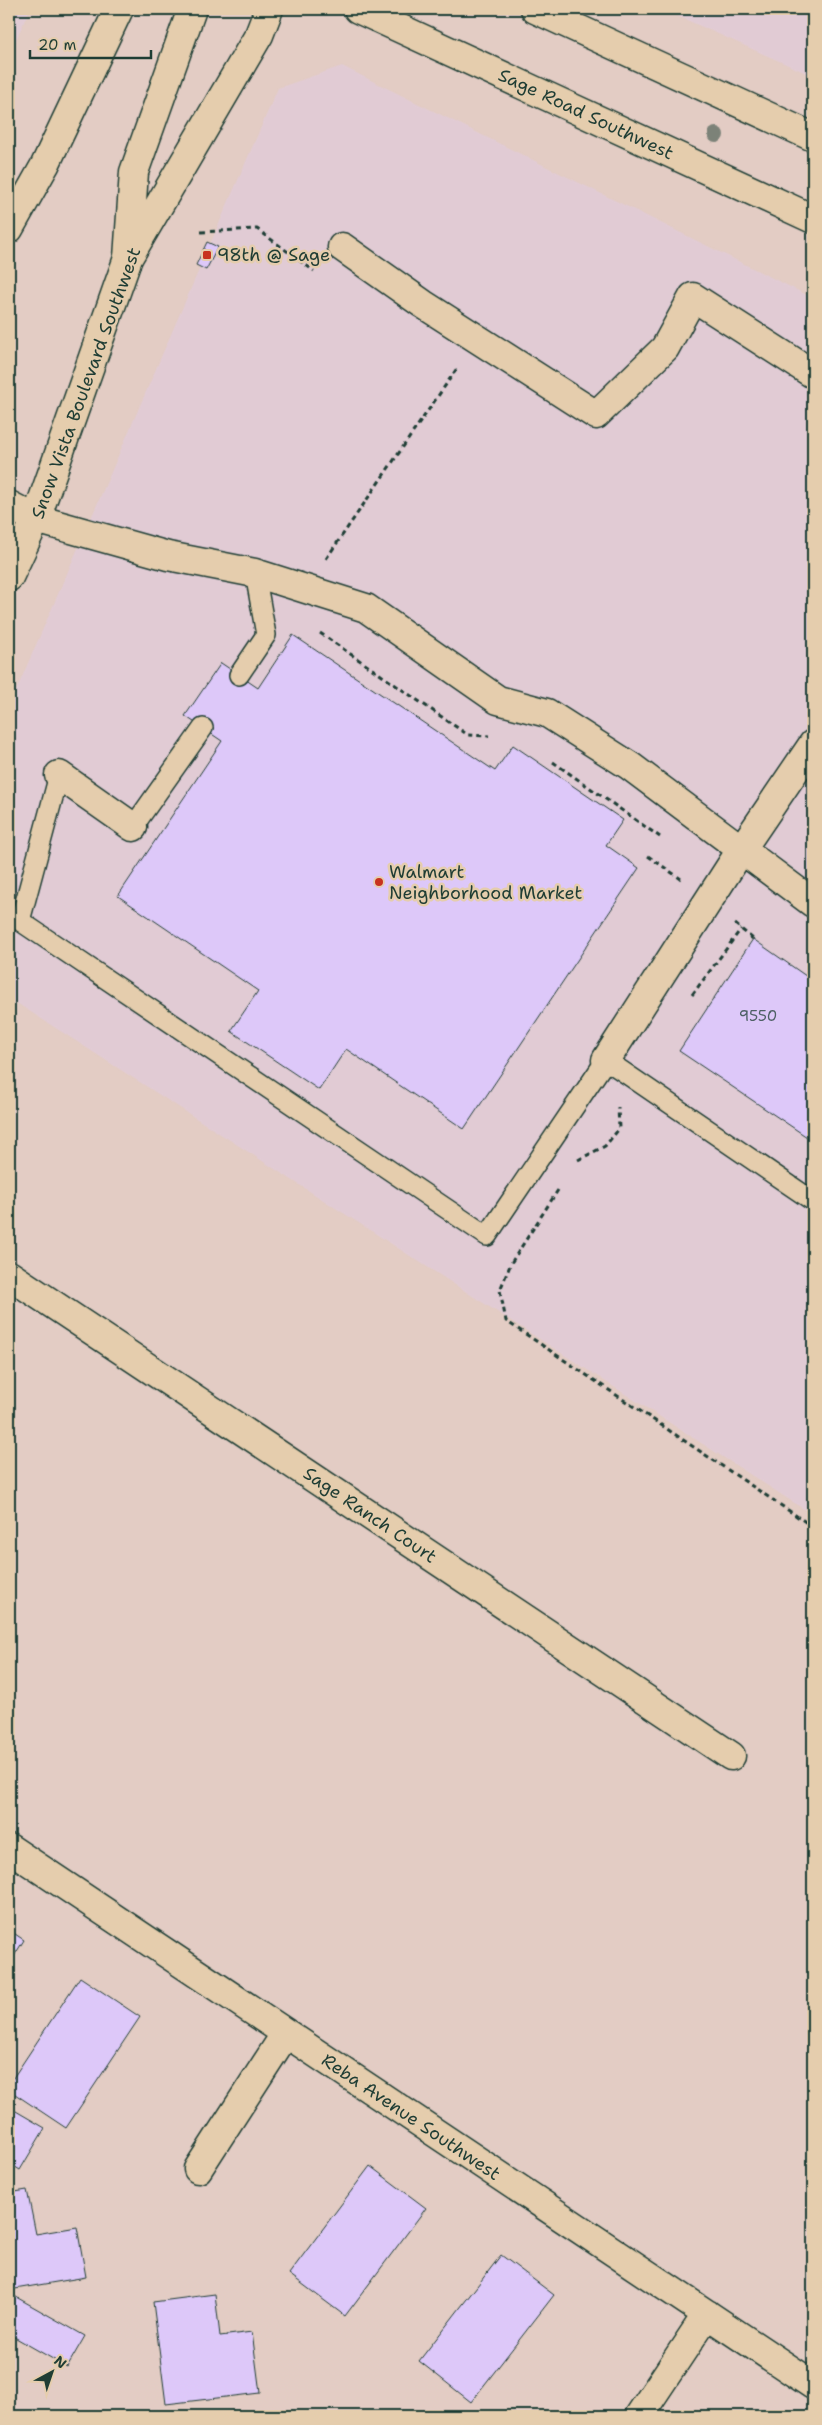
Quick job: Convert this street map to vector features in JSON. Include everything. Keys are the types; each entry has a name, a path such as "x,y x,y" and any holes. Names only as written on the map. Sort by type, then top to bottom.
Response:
{"street":[{"path":"9,229 45,165 119,9"},
{"path":"128,258 134,172 192,9"},
{"name":"Snow Vista Boulevard Southwest","path":"9,577 36,519 128,258 259,35 270,9"},
{"name":"Sage Road Southwest","path":"358,9 813,219"},
{"path":"535,9 813,137"},
{"path":"342,247 423,304 596,415 665,348 693,297 813,374"},
{"path":"9,505 36,519 168,556 255,573 366,608 498,700 547,713 630,766 813,904"},
{"path":"606,1060 741,850 813,744"},
{"path":"59,775 133,828"},
{"name":"Sage Ranch Court","path":"9,1275 732,1756"},
{"name":"Reba Avenue Southwest","path":"9,1848 813,2385"},
{"path":"198,2169 286,2033"},
{"path":"639,2416 707,2314"}],"lane":[{"path":"239,675 266,635 255,573"},
{"path":"133,828 203,728"},
{"path":"59,775 20,921 487,1236 606,1060 813,1201"}],"path":[{"path":"201,232 257,229 321,276"},
{"path":"451,361 458,366 322,565 310,626 468,735 493,736"},
{"path":"550,759 660,837"},
{"path":"648,856 688,884"},
{"path":"732,922 753,939"},
{"path":"691,997 740,929"},
{"path":"574,1166 580,1158 605,1146 619,1129 618,1107"},
{"path":"564,1182 510,1263 500,1290 506,1321 813,1527"}],"shaded area":[{"path":"9,9 30,9 9,55"},
{"path":"662,9 813,9 813,76"},
{"path":"342,66 813,298 813,1515 9,998 9,707 278,88"}],"building":[{"path":"207,242 218,247 206,270 196,265"},
{"name":"Walmart Neighborhood Market","path":"293,635 495,771 513,745 623,820 606,845 639,868 464,1129 346,1049 319,1090 231,1031 258,991 118,896 222,741 185,716 221,663 258,688"},
{"path":"753,939 813,981 813,1141 679,1051"},
{"path":"9,1930 24,1940 9,1964"},
{"path":"80,1977 140,2017 66,2128 9,2090 9,2084"},
{"path":"9,2107 45,2128 20,2170 9,2163"},
{"path":"370,2166 426,2208 345,2316 289,2274"},
{"path":"27,2190 36,2234 77,2227 86,2277 9,2290 9,2193"},
{"path":"501,2255 554,2295 471,2402 419,2361"},
{"path":"9,2293 85,2336 67,2367 9,2334"},
{"path":"215,2294 220,2336 252,2332 260,2393 166,2404 153,2302"}],"place":[{"name":"98th @ Sage","path":"207,255"},
{"name":"Walmart Neighborhood Market","path":"379,882"}]}
